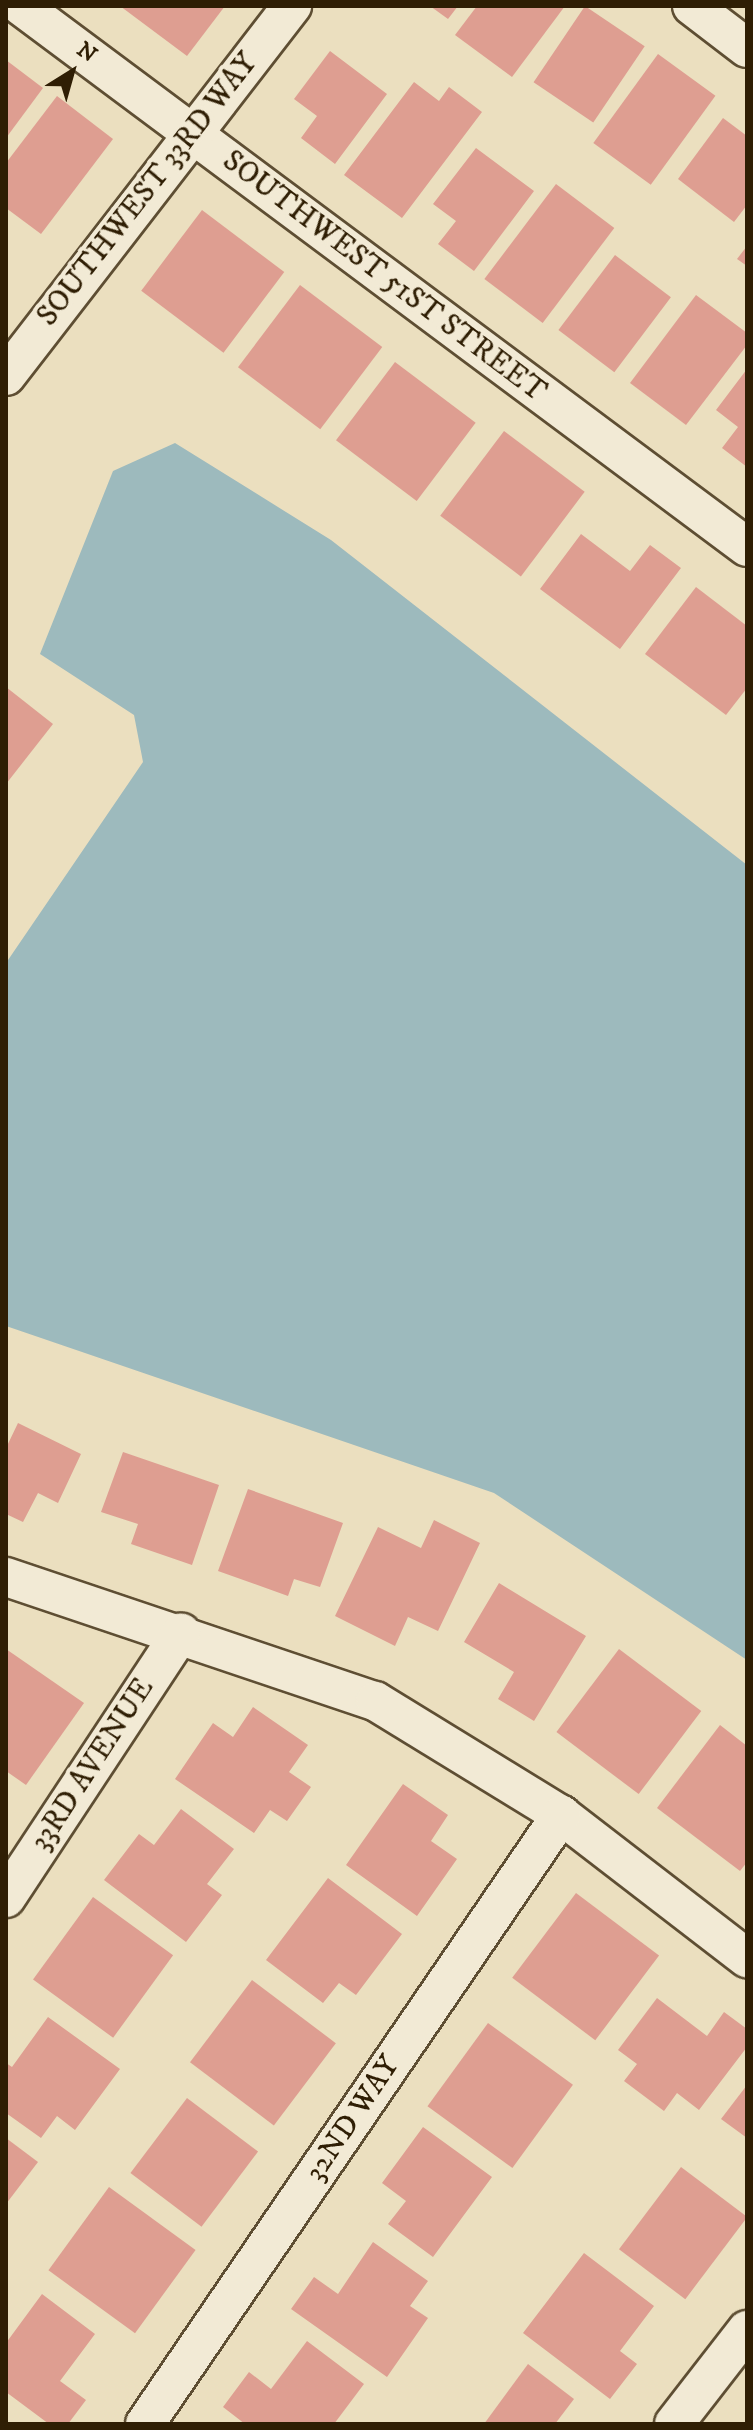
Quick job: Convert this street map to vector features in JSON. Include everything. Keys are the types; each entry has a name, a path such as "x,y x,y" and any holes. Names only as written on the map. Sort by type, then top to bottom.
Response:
{"street":[{"name":"SOUTHWEST 51ST STREET","path":"21,6 747,547"},
{"name":"SOUTHWEST 33RD WAY","path":"6,376 18,332 194,136 292,6"},
{"path":"692,6 747,48"},
{"path":"6,1577 181,1633 375,1701 561,1815 747,1958"},
{"name":"33RD AVENUE","path":"6,1898 181,1633"},
{"name":"32ND WAY","path":"145,2424 561,1815"},
{"path":"674,2424 747,2330"}],"water":[{"path":"175,443 331,540 747,865 747,1660 494,1493 6,1326 6,963 143,762 134,715 40,654 113,471"}],"building":[{"path":"120,6 225,6 187,56"},
{"path":"430,6 458,6 448,19"},
{"path":"477,6 565,6 512,77 455,35"},
{"path":"585,6 645,46 593,123 534,82"},
{"path":"330,51 387,94 335,164 301,138 317,116 294,99"},
{"path":"658,54 715,96 651,185 593,143"},
{"path":"6,60 43,88 6,138"},
{"path":"414,82 439,101 449,87 482,112 402,218 344,175"},
{"path":"57,96 113,139 41,234 6,208 6,163"},
{"path":"723,118 747,136 747,205 734,222 678,179"},
{"path":"476,148 534,191 474,271 438,244 456,221 433,204"},
{"path":"556,184 614,228 543,323 484,279"},
{"path":"202,210 284,272 223,353 141,291"},
{"path":"747,246 747,266 737,259"},
{"path":"615,255 671,297 614,372 558,330"},
{"path":"300,285 382,347 320,429 238,367"},
{"path":"696,295 747,333 747,345 686,425 630,383"},
{"path":"395,362 476,423 417,501 336,440"},
{"path":"747,369 747,467 722,448 738,427 716,410"},
{"path":"504,431 585,492 521,576 440,516"},
{"path":"581,534 630,571 650,545 681,568 620,649 540,589"},
{"path":"696,587 747,626 747,688 726,715 645,654"},
{"path":"6,687 53,724 6,784"},
{"path":"18,1423 81,1454 58,1503 38,1493 23,1522 6,1514 6,1448"},
{"path":"123,1452 219,1485 192,1565 131,1544 138,1524 101,1512"},
{"path":"248,1489 343,1523 320,1587 294,1579 288,1596 218,1571"},
{"path":"434,1520 480,1543 438,1631 408,1617 395,1646 335,1616 378,1527 421,1548"},
{"path":"499,1583 586,1636 534,1721 498,1699 514,1672 464,1642"},
{"path":"6,1649 84,1703 26,1785 6,1771"},
{"path":"619,1649 701,1711 639,1794 556,1732"},
{"path":"253,1707 308,1745 289,1772 311,1787 287,1821 270,1810 254,1833 175,1779 213,1723 233,1737"},
{"path":"720,1725 747,1746 747,1862 740,1871 657,1808"},
{"path":"403,1784 448,1815 431,1841 457,1859 417,1916 346,1865"},
{"path":"181,1809 234,1849 207,1884 222,1895 186,1942 104,1880 139,1834 154,1845"},
{"path":"328,1878 402,1934 356,1995 339,1983 323,2003 266,1960"},
{"path":"576,1893 659,1956 595,2040 512,1978"},
{"path":"93,1897 173,1955 113,2038 33,1980"},
{"path":"252,1980 336,2043 274,2125 190,2062"},
{"path":"657,1998 707,2036 724,2012 747,2029 747,2047 699,2110 677,2093 664,2111 624,2081 637,2064 618,2050"},
{"path":"48,2017 120,2069 75,2130 57,2116 41,2138 6,2113 6,2063 12,2067"},
{"path":"488,2023 573,2085 512,2168 427,2106"},
{"path":"747,2085 747,2138 721,2119"},
{"path":"187,2098 258,2152 202,2227 130,2173"},
{"path":"423,2127 492,2177 433,2257 388,2224 406,2201 382,2183"},
{"path":"6,2138 38,2162 6,2204"},
{"path":"681,2167 747,2217 685,2299 619,2249"},
{"path":"109,2187 196,2250 135,2333 48,2270"},
{"path":"373,2242 428,2281 410,2306 428,2318 387,2377 291,2309 314,2277 338,2294"},
{"path":"584,2253 654,2306 620,2351 637,2364 610,2399 523,2333"},
{"path":"42,2294 95,2334 60,2381 86,2400 68,2424 49,2424 6,2392 6,2343"},
{"path":"307,2341 364,2384 334,2424 245,2424 223,2407 249,2372 271,2389"},
{"path":"528,2364 574,2399 555,2424 484,2424"}]}
